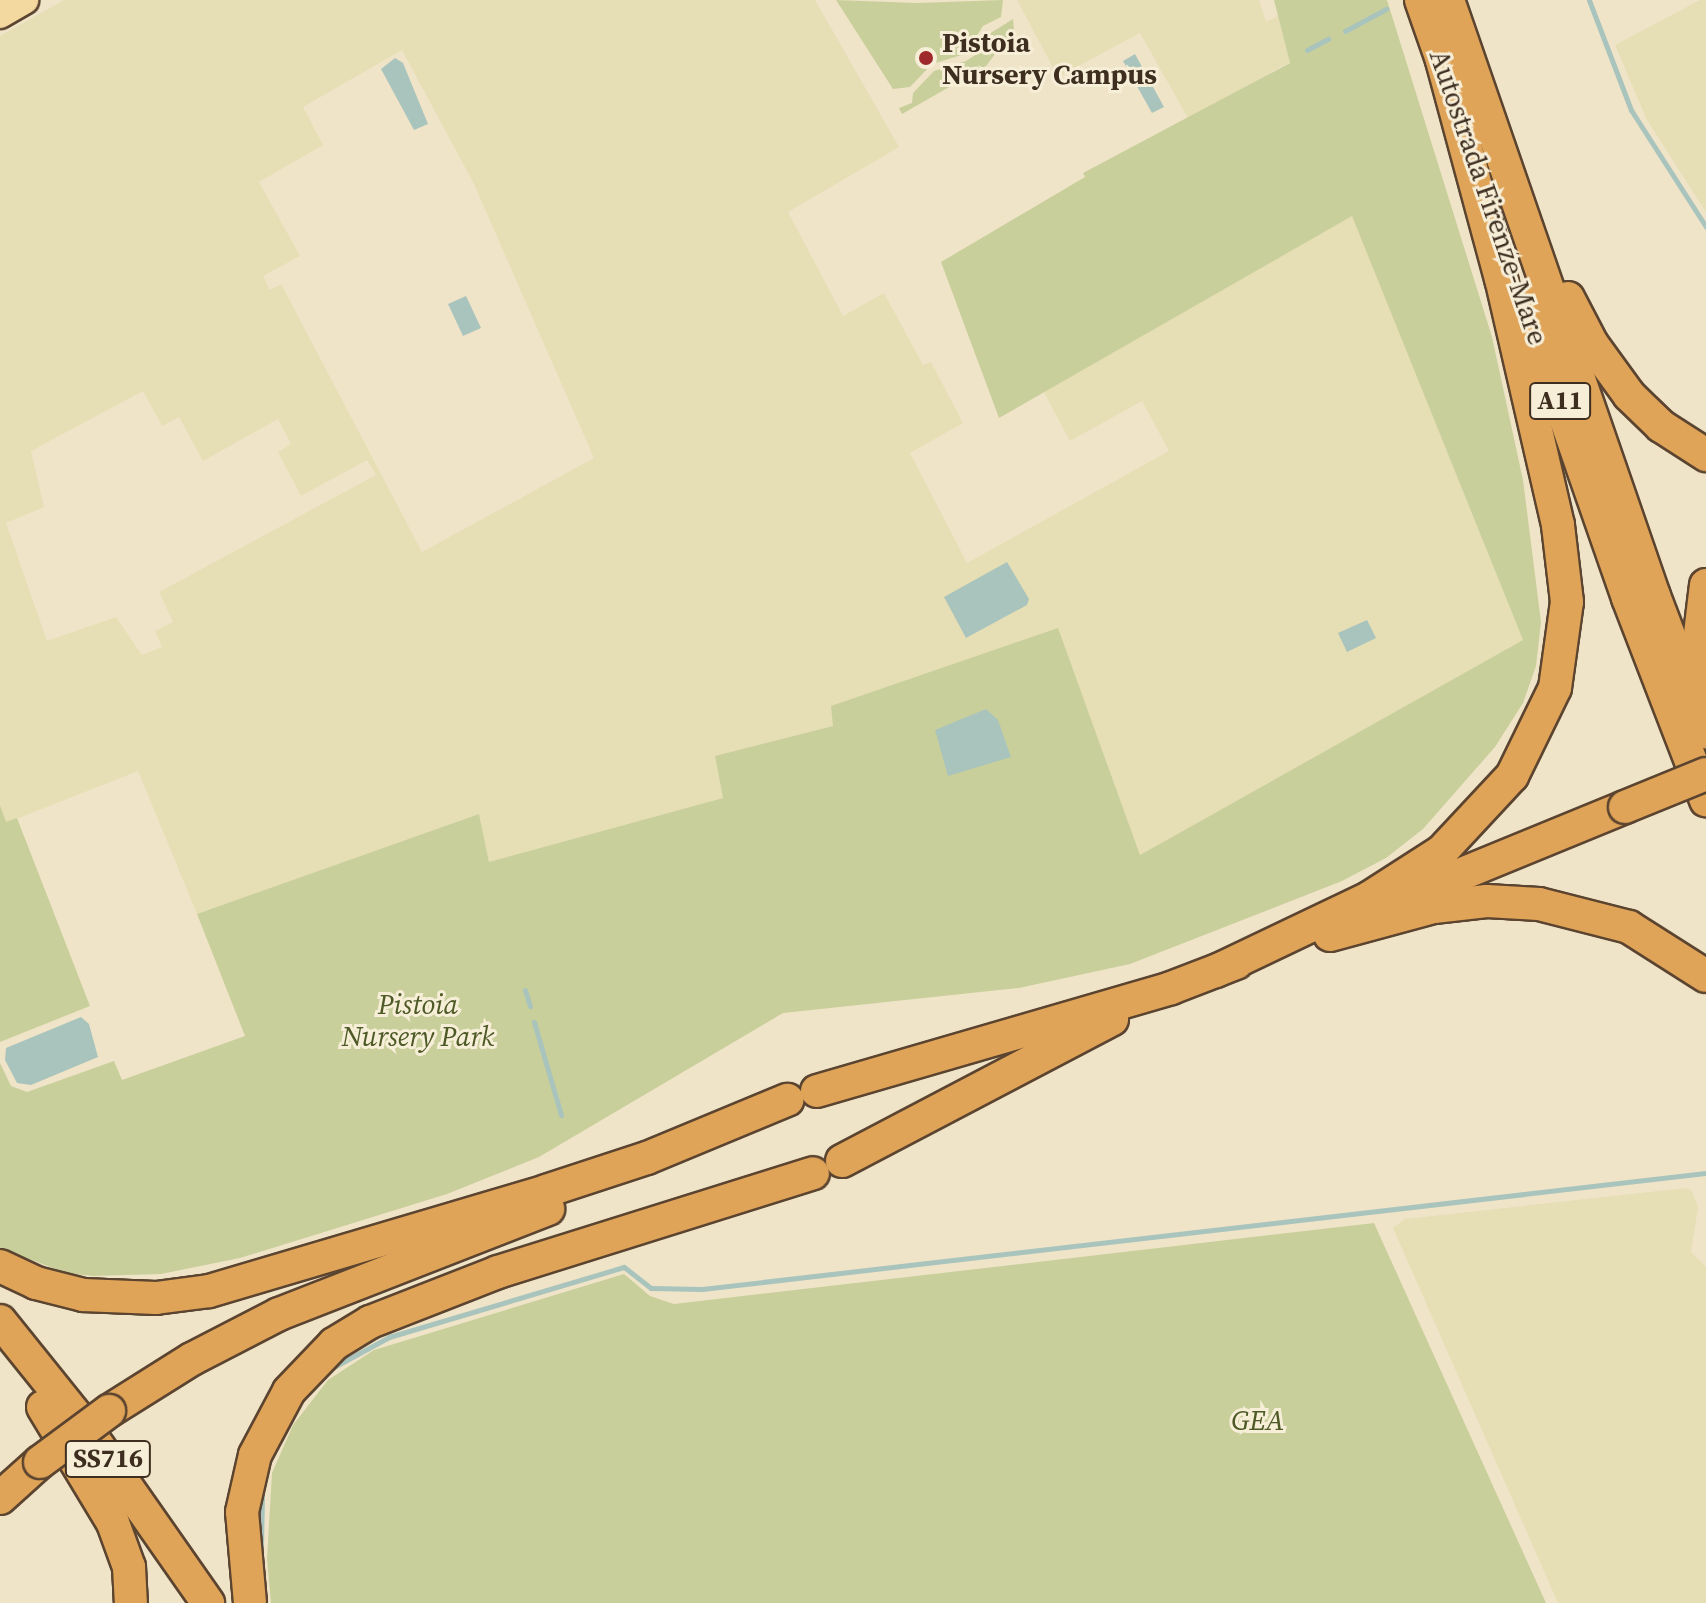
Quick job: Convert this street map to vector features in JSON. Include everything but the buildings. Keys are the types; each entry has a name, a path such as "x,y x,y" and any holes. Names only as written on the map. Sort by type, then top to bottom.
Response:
{"highway":[{"name":"Autostrada Firenze-Mare","path":"1421,0 1454,56 1706,732"},
{"name":"Autostrada Firenze-Mare","path":"1448,0 1454,56 1628,598 1706,800"},
{"path":"1454,56 1592,344 1647,414 1706,455"},
{"path":"1216,971 1381,892 1442,851 1512,776 1555,688 1567,602 1558,525 1454,56"},
{"path":"1706,585 1699,642 1706,688"},
{"path":"0,1498 40,1462 109,1411 192,1359 279,1314 455,1248 647,1158 802,1096 1171,988 1706,774"},
{"path":"1216,971 1389,916 1487,901 1539,904 1614,922 1652,938 1706,976"},
{"path":"250,1603 241,1541 246,1485 277,1407 317,1358 352,1333 408,1306 661,1217 828,1167 1171,988"},
{"path":"0,1266 83,1295 156,1298 209,1291 647,1158"},
{"path":"455,1248 551,1228 661,1217"},
{"name":"SS716","path":"0,1321 82,1423 208,1603"},
{"name":"SS716","path":"0,1354 43,1407 186,1603"},
{"path":"43,1407 113,1523 129,1567 131,1603"}],"main road":[{"path":"0,14 24,0"}],"shaded area":[{"path":"64,0 815,0 899,147 788,212 843,316 884,293 923,365 931,362 963,423 910,453 967,563 1169,451 1142,401 1070,441 1044,392 1352,215 1523,640 1140,855 1058,629 833,726 715,756 723,798 489,862 479,814 197,914 138,771 6,823 0,805 0,36","holes":["402,50 474,184 594,458 422,552 281,284 270,290 263,276 300,256 259,182 323,145 303,107","143,391 162,426 179,417 203,461 278,419 291,444 278,452 301,496 367,460 376,475 159,592 173,622 155,631 162,647 142,655 116,617 47,641 6,523 44,507 31,451"]},
{"path":"1017,0 1259,0 1266,22 1278,16 1290,62 1188,118 1140,33 1058,77"},
{"path":"1700,0 1706,0 1706,212 1647,120 1615,45"},
{"path":"1686,1188 1692,1191 1698,1208 1691,1252 1706,1267 1706,1603 1558,1603 1393,1228 1405,1219"}],"green space":[{"name":"Pistoia Nursery Campus","path":"836,0 917,3 1003,0 1001,17 983,26 965,54 932,64 910,87 893,89"},
{"name":"Pistoia Nursery Park","path":"1274,0 1387,0 1492,337 1523,480 1541,622 1536,666 1523,703 1495,747 1423,829 1386,858 1342,881 1130,964 1019,988 783,1013 539,1157 447,1194 240,1258 161,1274 92,1276 66,1273 0,1248 0,1063 11,1086 27,1092 114,1061 122,1080 245,1036 197,914 479,814 489,862 723,798 715,756 833,726 831,706 1058,628 1140,855 1523,640 1352,216 999,418 941,262 1085,177 1083,173 1290,63"},
{"path":"1013,19 1014,29 986,66 902,114 899,108 912,103 913,93 934,71 966,61 989,46 989,34"},
{"path":"0,805 6,822 17,818 90,1006 0,1042"},
{"name":"GEA","path":"1374,1223 1546,1603 271,1603 267,1559 272,1473 293,1425 328,1380 374,1350 624,1274 650,1296 674,1304"}],"water":[{"path":"1135,54 1164,107 1152,113 1123,61"},
{"path":"395,58 403,63 428,124 414,130 381,69"},
{"path":"466,296 481,328 463,336 448,304"},
{"path":"1007,562 1029,599 1027,605 966,638 944,597"},
{"path":"1367,620 1376,638 1347,652 1338,633"},
{"path":"986,709 998,720 1011,757 948,776 935,730"},
{"path":"81,1017 89,1024 98,1057 31,1085 17,1083 5,1060 6,1048"}],"waterway":[{"path":"1589,0 1631,110 1706,227"},
{"path":"1345,31 1386,9"},
{"path":"1307,50 1328,39"},
{"path":"525,990 530,1006"},
{"path":"534,1022 561,1115"},
{"path":"332,1368 389,1337 624,1267 651,1288 702,1289 1706,1173"},
{"path":"261,1547 262,1493"}],"place":[{"name":"Pistoia Nursery Campus","path":"926,58"}]}
